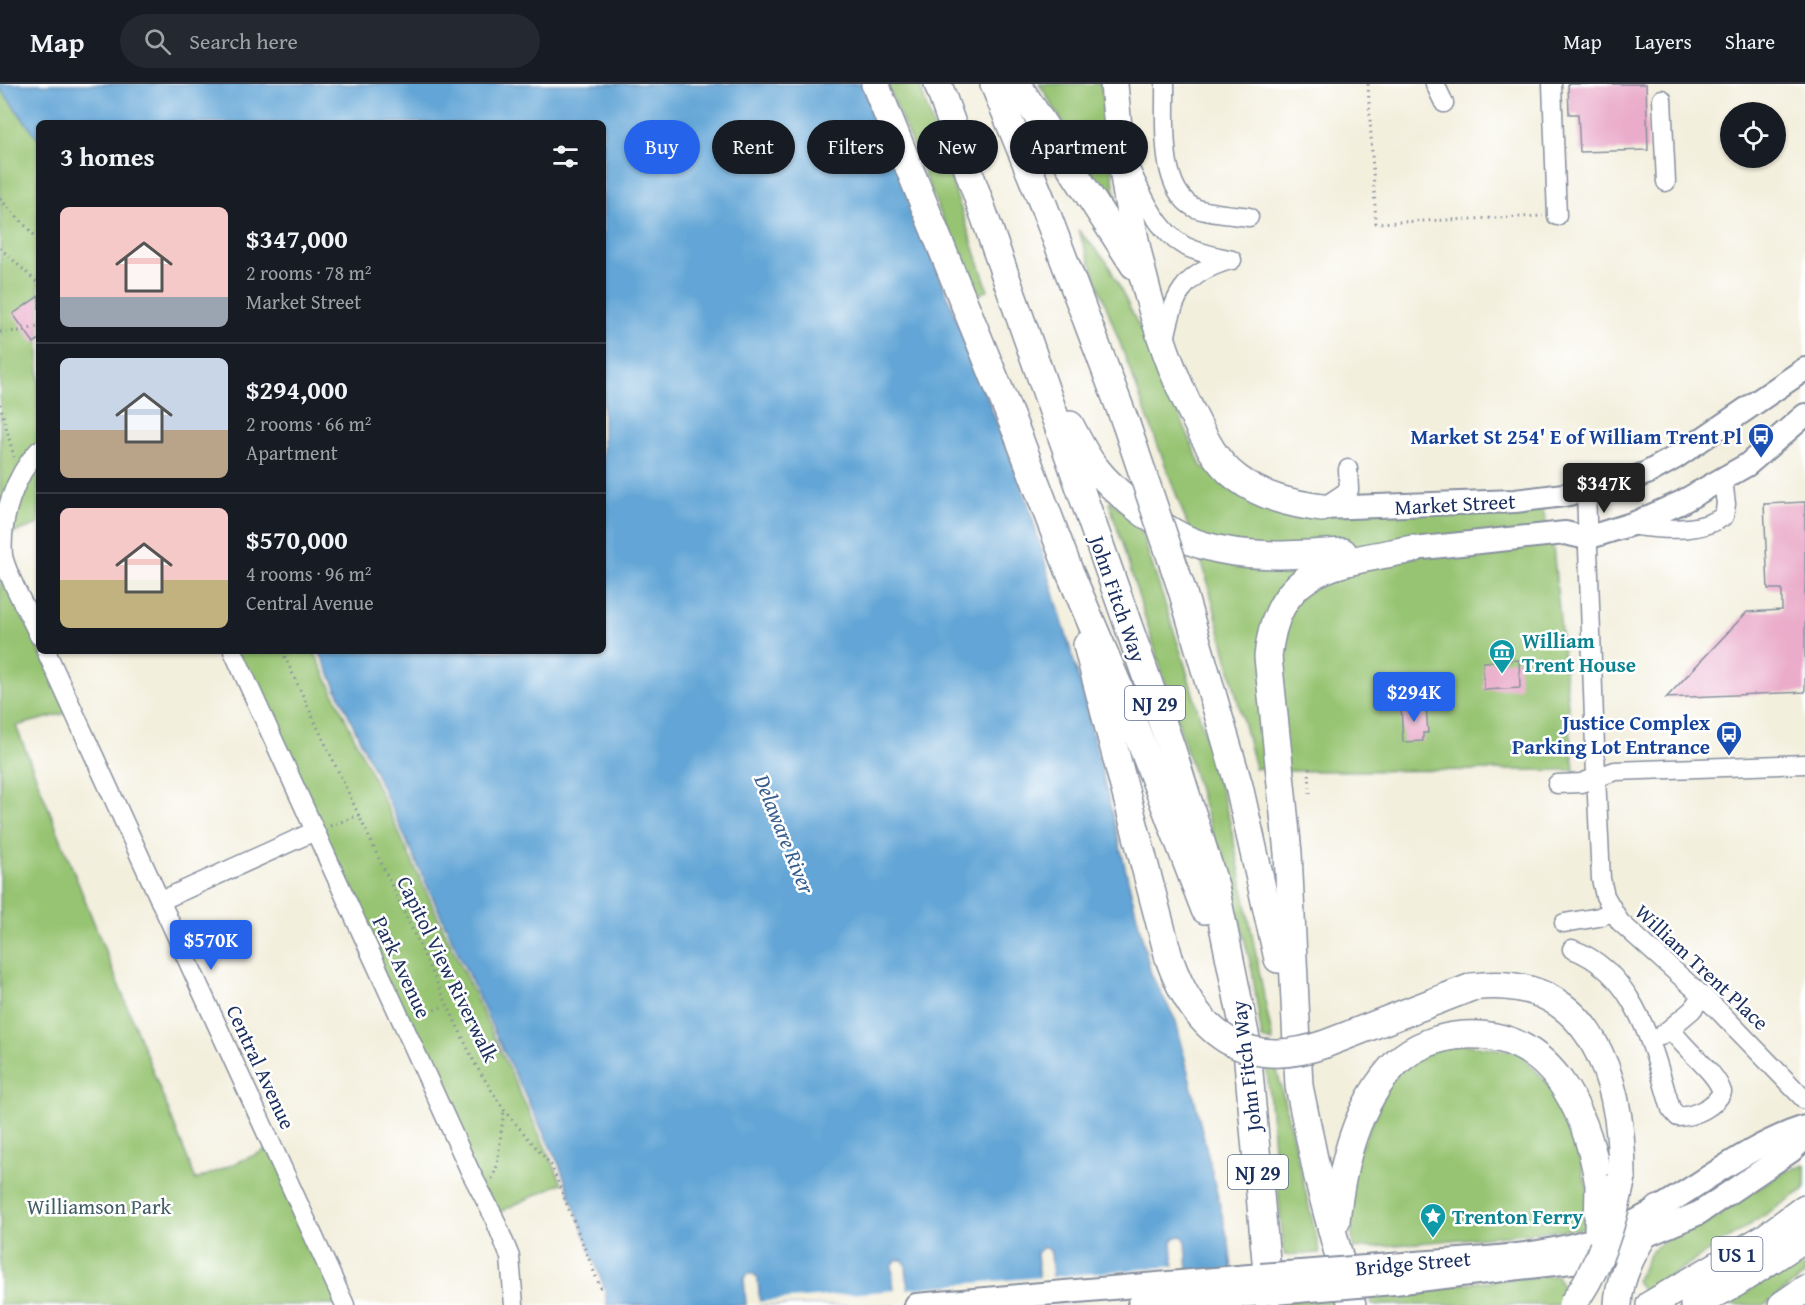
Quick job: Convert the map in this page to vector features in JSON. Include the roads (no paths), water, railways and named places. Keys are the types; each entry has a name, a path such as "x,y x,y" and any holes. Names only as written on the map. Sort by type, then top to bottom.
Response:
{"highway":[{"path":"875,84 1019,438 1068,568 1166,804 1208,920 1246,1039"},
{"name":"John Fitch Way","path":"938,84 1193,815 1226,934 1246,1039 1269,1305"},
{"name":"NJ 29","path":"994,84 1043,204 1126,424 1182,590 1239,786 1274,936 1306,1122 1352,1305"},
{"path":"1017,84 1144,282"},
{"path":"1114,84 1117,120"},
{"path":"1124,174 1131,224 1144,282 1177,381 1206,441 1227,469 1265,495 1293,504 1322,508"},
{"path":"1040,374 1093,465 1132,503 1182,538 1223,550 1275,556 1413,549"},
{"path":"1297,1069 1288,853 1268,657 1270,640 1280,608 1288,594 1301,580 1330,566 1413,549"},
{"path":"1068,568 1119,775 1169,958 1194,1009 1219,1035 1249,1050 1276,1054 1299,1053 1472,987 1515,986 1547,996 1573,1014 1599,1049 1618,1115 1595,1270 1572,1305"},
{"path":"1334,1237 1339,1189 1347,1154 1365,1107 1379,1084 1398,1061 1442,1038 1474,1034 1494,1036 1523,1047 1542,1060 1568,1091 1582,1120 1592,1150 1610,1181"},
{"name":"US 1","path":"1658,1300 1766,1237 1805,1208"},
{"path":"1618,1305 1623,1278 1659,1209"},
{"name":"US 1","path":"1694,1305 1736,1282 1805,1238"},
{"path":"1782,1305 1805,1289"}],"main road":[{"name":"Market Street","path":"1322,508 1515,501 1586,491 1647,473 1676,457 1805,369"},
{"name":"Market Street","path":"1413,549 1565,533 1587,538 1629,525 1680,503 1723,480 1747,465 1805,415"},
{"name":"Bridge Street","path":"1139,1305 1393,1274 1577,1244 1620,1229 1659,1209 1763,1146 1786,1133 1805,1126"},
{"name":"Bridge Street","path":"916,1305 1571,1263 1605,1254 1699,1213 1791,1151 1805,1138"}],"street":[{"path":"1165,84 1167,164 1177,190 1194,208 1249,217"},
{"path":"1435,84 1444,103"},
{"path":"1552,84 1557,216"},
{"path":"1662,92 1666,182"},
{"path":"1132,174 1137,186 1171,236 1184,246 1232,260 1209,266 1187,282 1171,306 1164,344"},
{"path":"36,454 19,476 8,500 3,518 2,555 36,629"},
{"path":"1322,508 1348,490 1348,469"},
{"path":"1629,525 1657,528 1710,526 1724,516 1726,504 1723,480"},
{"name":"William Trent Place","path":"1586,491 1596,776 1601,879 1605,896 1612,912 1703,996 1805,1100"},
{"name":"Central Avenue","path":"47,654 345,1305"},
{"name":"Park Avenue","path":"234,654 510,1257 514,1305"},
{"path":"1557,784 1581,783 1615,771 1805,764"},
{"path":"160,901 315,831"},
{"path":"1564,923 1599,917 1612,912"},
{"path":"1572,949 1594,959 1606,970 1638,1010 1671,1109 1678,1117 1686,1117 1714,1104 1722,1092 1719,1080 1679,1042 1671,1029"},
{"path":"1650,1042 1671,1029 1703,996"}],"water":[{"name":"Delaware River","path":"0,84 865,84 879,120 807,120 807,174 900,174 1027,500 1081,686 1151,974 1176,1021 1229,1244 1236,1305 1190,1305 1186,1241 1182,1236 1172,1241 1176,1305 1055,1305 1051,1253 1048,1248 1042,1248 1037,1253 1041,1305 909,1305 906,1265 903,1260 897,1260 892,1265 895,1305 760,1305 758,1279 754,1274 748,1274 744,1279 746,1305 607,1305 605,1290 560,1167 502,1048 320,654 606,654 606,120 36,120 36,136 0,88"}],"place":[{"name":"Market St 254' E of William Trent Pl","path":"1761,459"},
{"name":"William Trent House","path":"1502,675"},
{"name":"Justice Complex Parking Lot Entrance","path":"1729,757"},
{"name":"Trenton Ferry","path":"1433,1239"}],"park label":[{"name":"Williamson Park","path":"99,1206"}]}
